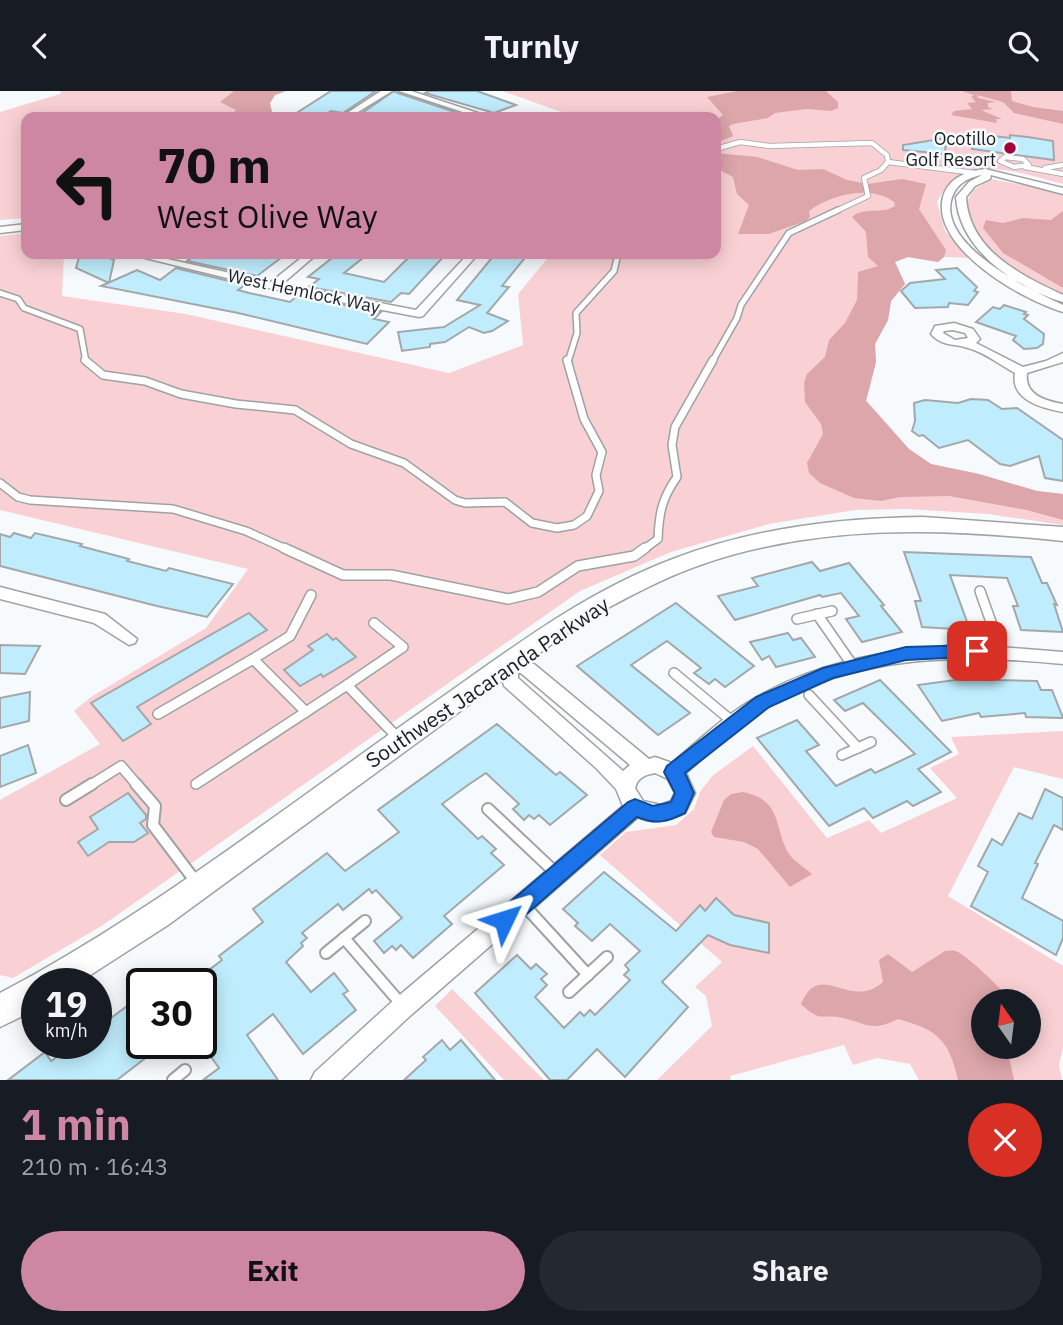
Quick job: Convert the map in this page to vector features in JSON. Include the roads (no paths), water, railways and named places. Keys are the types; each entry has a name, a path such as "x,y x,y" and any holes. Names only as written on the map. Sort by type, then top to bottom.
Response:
{"street":[{"path":"352,112 377,95 388,91"},
{"path":"402,91 469,112"},
{"path":"983,172 988,177 970,186 961,197 960,206 971,235 1006,268 1063,299"},
{"path":"1063,189 983,172 957,182 948,192 945,209 951,227 963,246 997,274 1063,309"},
{"path":"0,230 21,228"},
{"name":"West Hemlock Way","path":"166,259 273,286 418,314 468,259"},
{"path":"273,286 306,259"},
{"path":"968,344 1021,371 1062,359"},
{"path":"1021,371 1019,385 1032,398 1063,408"},
{"name":"Southwest Jacaranda Parkway","path":"73,968 198,885 574,616 628,587 694,559 758,541 828,528 903,523 982,525 1063,534"},
{"path":"1,596 99,618 130,639"},
{"path":"674,772 762,702 784,691 853,666 906,653 1001,650 1063,658"},
{"path":"624,785 510,681 508,663 528,669 645,766"},
{"path":"645,766 665,767 674,772 683,786 684,793 678,807 662,815 652,815 635,808 625,793 624,785 631,772 645,766"},
{"path":"323,1080 403,1007 635,808"},
{"path":"0,1011 21,1000"}],"lane":[{"path":"0,483 18,497 30,500 173,509 213,519 289,548 343,575 391,575 508,599 538,592 578,566 634,556 659,540 659,511 664,495 677,477 671,445 675,427 737,318 740,305 789,233 865,197 867,194 864,178 881,170 888,162 887,155 872,143 769,146 740,142 721,148"},
{"path":"1016,167 1004,164 1000,159 1023,159 1028,163 1025,167"},
{"path":"888,162 983,172 1025,167 1063,174"},
{"path":"1038,169 1063,165"},
{"path":"957,182 970,186"},
{"path":"0,293 18,299 24,309 80,329 85,361 103,375 145,381 181,394 226,403 295,410 351,444 404,463 454,500 466,503 505,502 526,521 541,528 560,528 578,523 588,515 591,502 599,491 596,475 602,452 584,419 567,360 577,333 576,313 614,271 617,259"},
{"path":"980,591 1001,650"},
{"path":"158,714 290,636 311,595"},
{"path":"797,619 832,611"},
{"path":"817,614 853,666"},
{"path":"196,784 403,647 374,623"},
{"path":"253,659 306,712"},
{"path":"674,673 734,723"},
{"path":"348,685 400,740"},
{"path":"809,695 858,748"},
{"path":"565,729 584,716"},
{"path":"842,755 871,742"},
{"path":"66,800 121,767 155,806 153,825 198,885"},
{"path":"488,809 557,874"},
{"path":"523,904 588,975"},
{"path":"326,953 365,921"},
{"path":"344,938 403,1007"},
{"path":"569,992 607,957"},
{"path":"173,1080 185,1070"}],"place":[{"name":"Ocotillo Golf Resort","path":"1010,148"}]}
